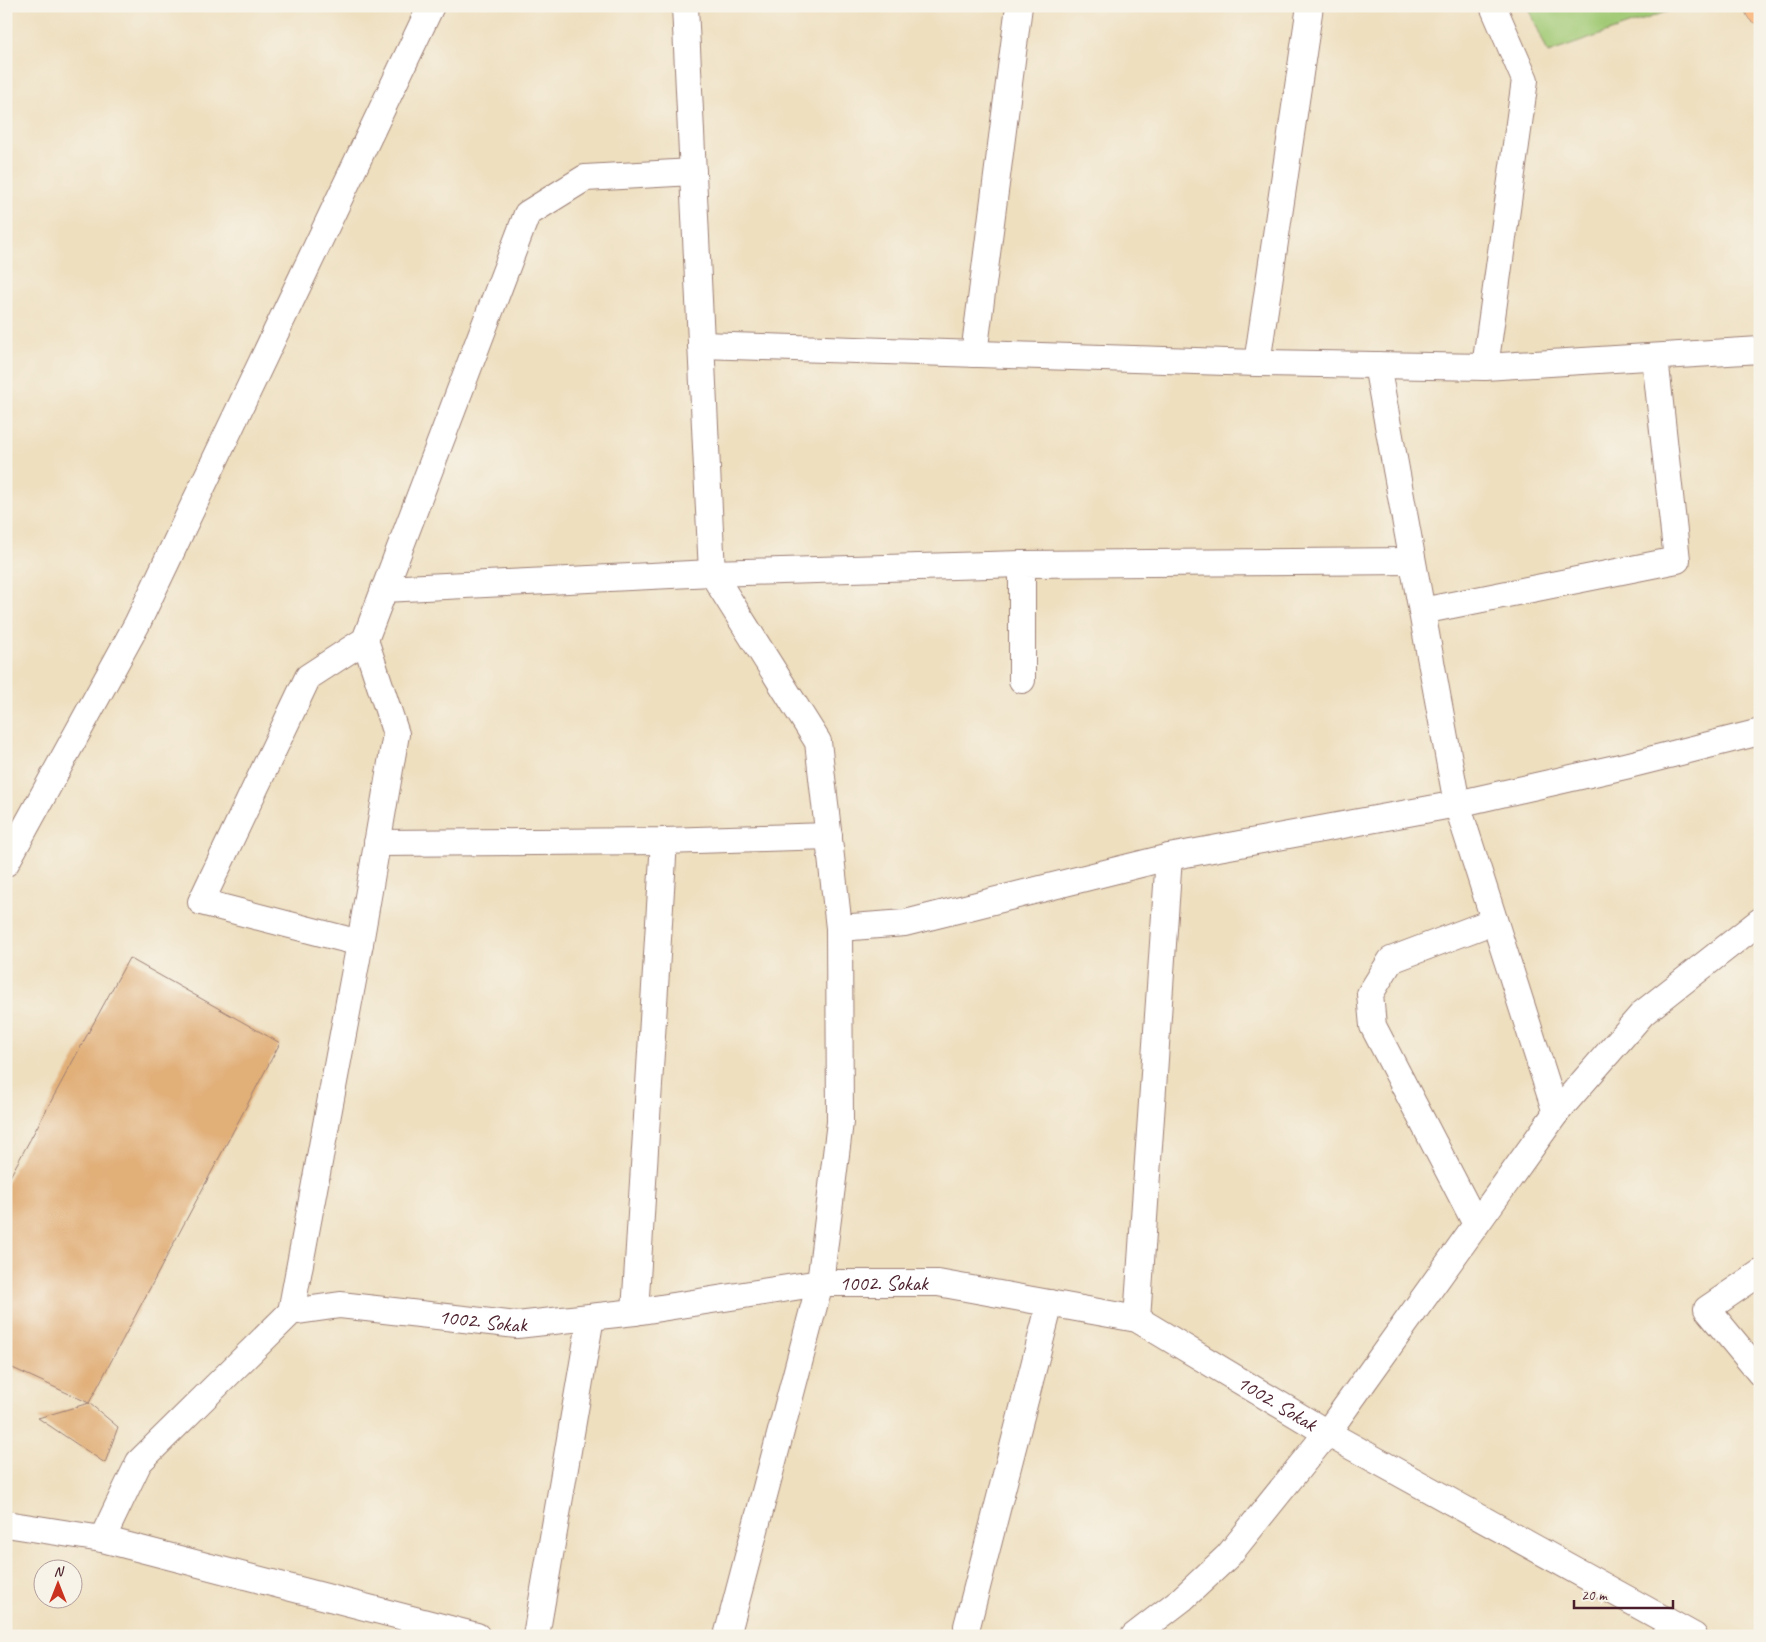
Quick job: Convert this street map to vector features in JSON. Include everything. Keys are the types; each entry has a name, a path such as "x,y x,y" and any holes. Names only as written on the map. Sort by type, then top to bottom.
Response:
{"street":[{"path":"6,863 137,624 431,6"},
{"path":"685,6 712,572 818,742 839,928 840,1122 820,1283 727,1636"},
{"path":"974,354 1019,6"},
{"path":"1257,363 1310,6"},
{"path":"1485,367 1525,80 1493,6"},
{"path":"360,943 201,902 308,677 365,640 526,214 585,178 693,172"},
{"path":"701,345 1257,363 1485,367 1760,350"},
{"path":"1422,611 1677,560 1655,357"},
{"path":"1377,365 1457,804 1556,1113"},
{"path":"384,589 712,572 1022,564 1412,560"},
{"path":"1022,564 1022,680"},
{"path":"102,1539 139,1462 291,1312 360,943 396,734 365,640"},
{"path":"839,928 904,923 1169,857 1457,804 1629,765 1760,732"},
{"path":"377,844 664,841 829,836"},
{"path":"635,1312 664,841"},
{"path":"1137,1319 1169,857"},
{"path":"1476,1224 1373,1026 1370,994 1391,960 1494,921"},
{"path":"1134,1636 1182,1599 1228,1556 1327,1433 1556,1113 1643,1013 1760,921"},
{"path":"1760,1272 1707,1309 1760,1373"},
{"name":"1002. Sokak","path":"291,1312 340,1305 518,1325 635,1312 820,1283 938,1283 1137,1319 1327,1433 1694,1636"},
{"path":"967,1626 1050,1304"},
{"path":"536,1636 591,1317"},
{"path":"6,1524 102,1539 477,1636"}],"green space":[{"path":"1528,6 1683,6 1548,53"}],"building":[{"path":"129,958 280,1043 89,1403 6,1365 6,1184"},
{"path":"89,1403 118,1427 105,1463 38,1418"}]}
